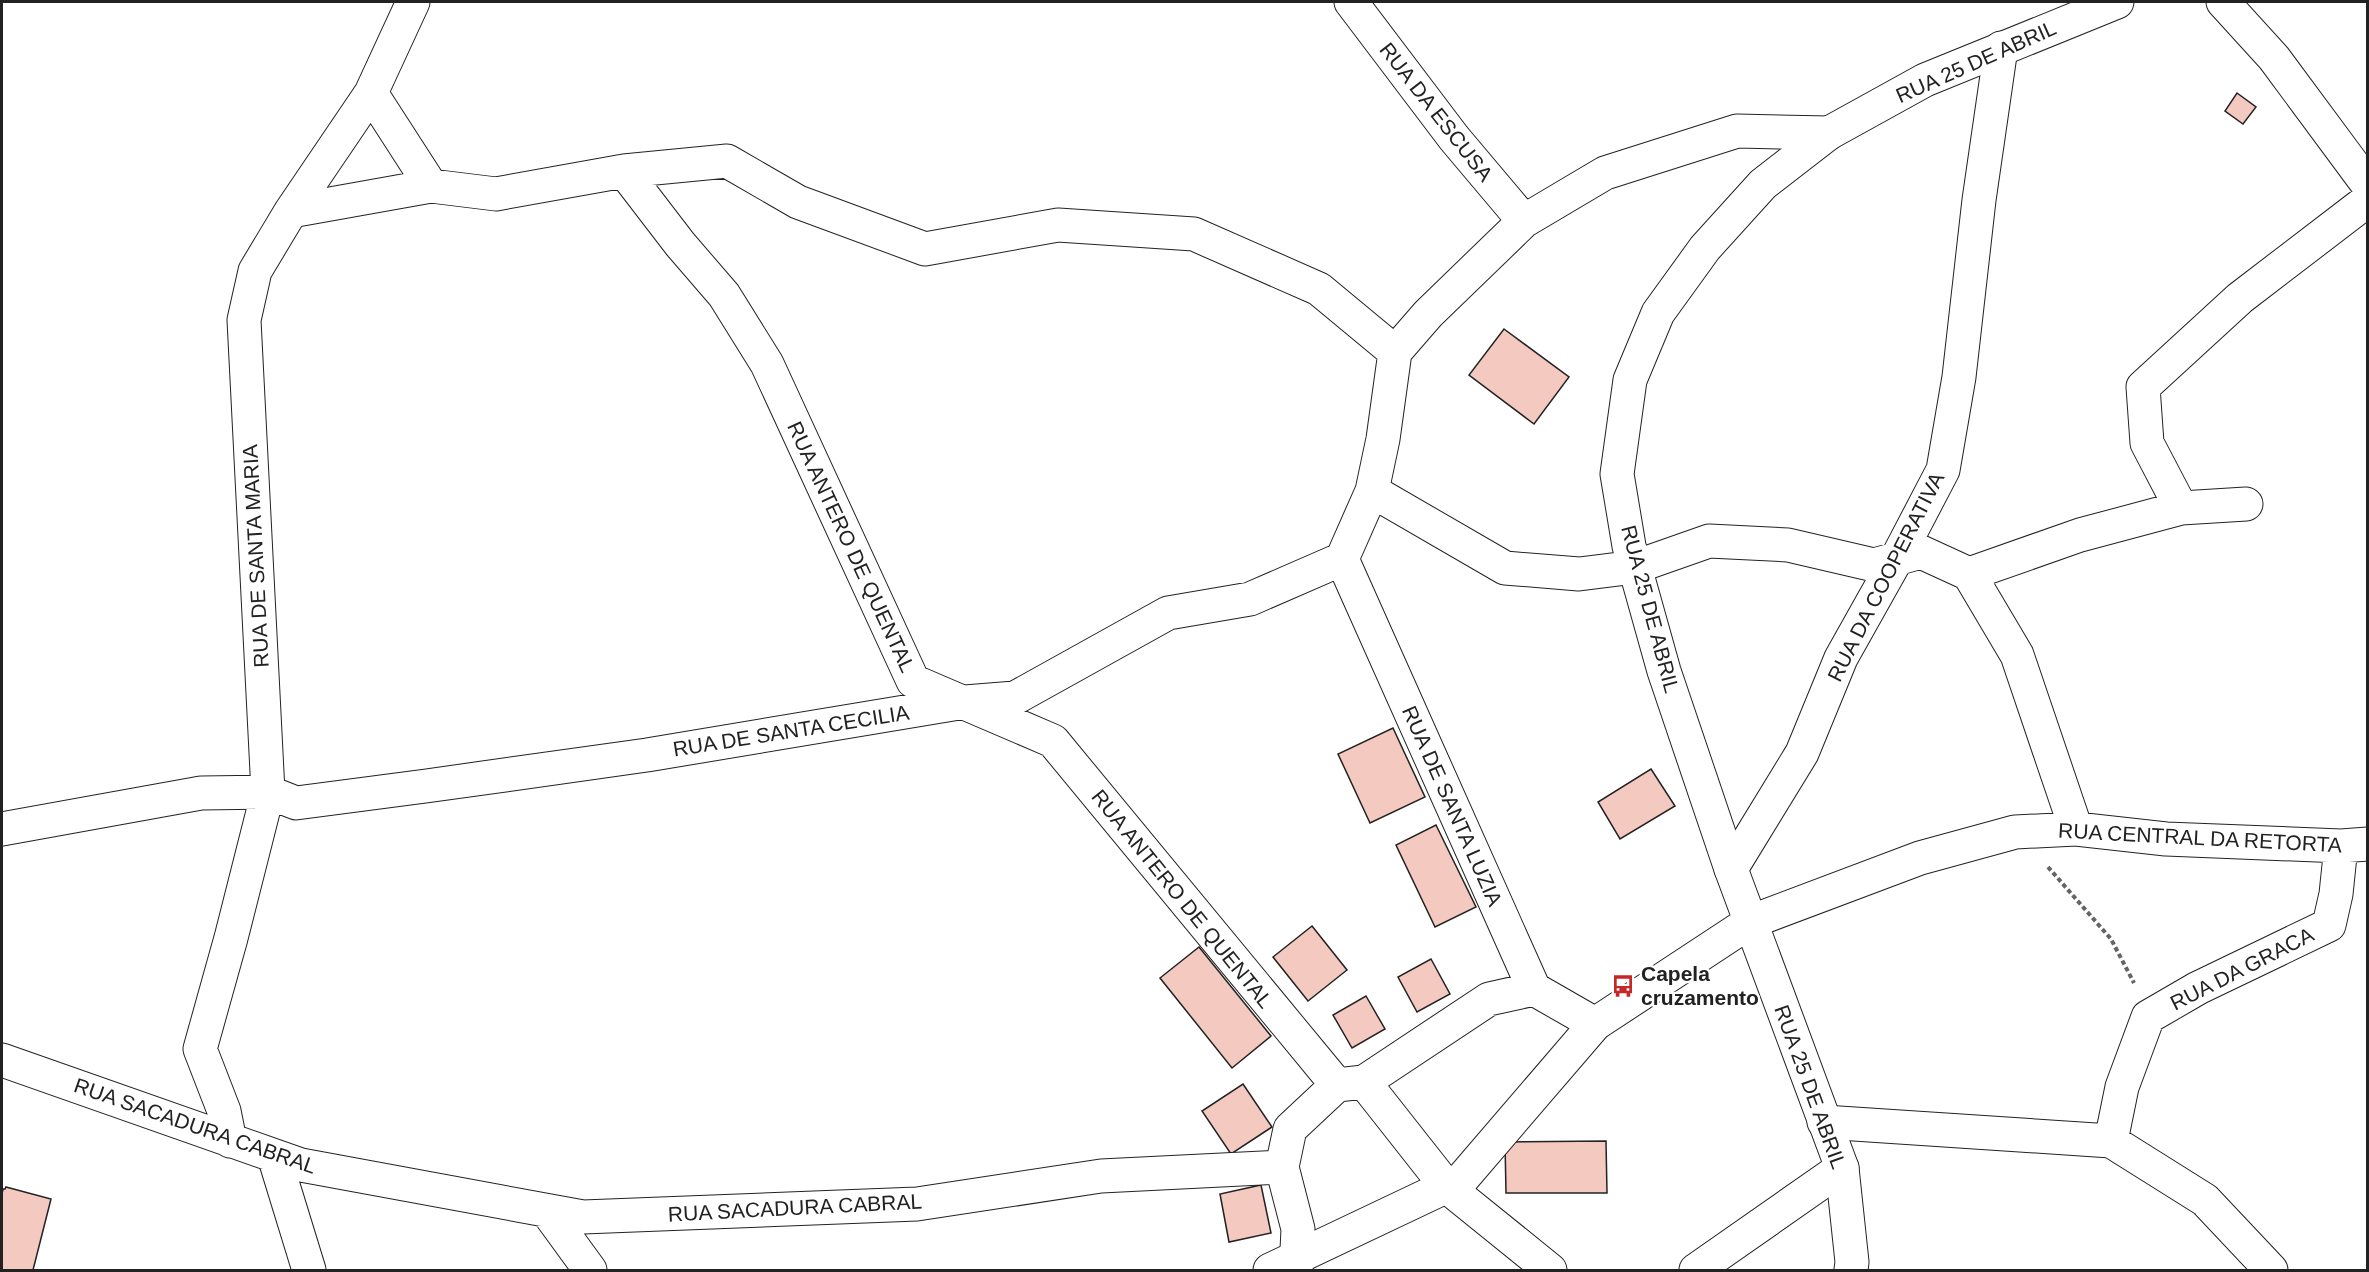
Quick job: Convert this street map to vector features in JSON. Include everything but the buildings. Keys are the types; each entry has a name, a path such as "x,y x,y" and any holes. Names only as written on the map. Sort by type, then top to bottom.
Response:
{"street":[{"name":"RUA DE SANTA MARIA","path":"230,1141 224,1111 200,1049 268,792 244,320 255,271 291,211 371,93 413,2"},
{"name":"RUA DA ESCUSA","path":"1351,2 1454,138 1524,221"},
{"name":"RUA 25 DE ABRIL","path":"1851,1270 1842,1168 1731,869 1664,671 1629,546 1617,474 1630,380 1658,313 1705,248 1763,184 1829,133 1925,80 2117,2"},
{"path":"2223,2 2274,58 2367,185"},
{"name":"RUA DA COOPERATIVA","path":"1731,869 1802,753 1841,658 1943,470 1959,377 1978,200 2001,48"},
{"path":"371,93 431,186"},
{"path":"1341,559 1372,491 1383,439 1395,352 1428,314 1524,221 1605,173 1737,131 1829,133"},
{"path":"291,211 431,186 496,194 624,171 727,161 798,202 925,249 1058,225 1194,234 1319,289 1395,352"},
{"name":"RUA ANTERO DE QUENTAL","path":"624,171 680,244 724,295 767,364 913,681 1053,741 1350,1083 1446,1186 1550,1270"},
{"path":"2181,508 2147,443 2144,387 2240,298 2367,200"},
{"path":"1372,491 1505,568 1579,574 1635,567 1709,541 1788,545 1874,565 1921,552 1969,574 2017,655 2076,829"},
{"path":"1969,574 2080,534 2181,508 2246,504"},
{"name":"RUA DE SANTA CECILIA","path":"2,829 201,793 268,792 296,803 647,755 965,702 1015,698 1168,613 1250,599 1341,559"},
{"name":"RUA DE SANTA LUZIA","path":"1341,559 1534,989"},
{"name":"RUA CENTRAL DA RETORTA","path":"1287,1266 1462,1179 1595,1024 1750,922 1920,858 2015,832 2076,829 2166,839 2354,845"},
{"name":"RUA DA GRACA","path":"2148,1017 2198,988 2329,925 2336,894 2354,845"},
{"path":"1287,1266 1298,1229 1282,1167 1290,1129 1350,1083 1489,999 1534,989 1595,1024"},
{"path":"2111,1141 2122,1087 2148,1017"},
{"name":"RUA SACADURA CABRAL","path":"2,1060 301,1166 583,1217 917,1204 1101,1176 1282,1167"},
{"path":"1824,1122 2111,1141 2205,1200 2271,1270"},
{"path":"274,1156 309,1270"},
{"path":"1696,1270 1842,1168"},
{"path":"547,1211 590,1270"}],"path":[{"path":"2034,831 2042,859 2111,939 2148,1017"}],"place":[{"name":"Capela cruzamento","path":"1623,986"}]}
